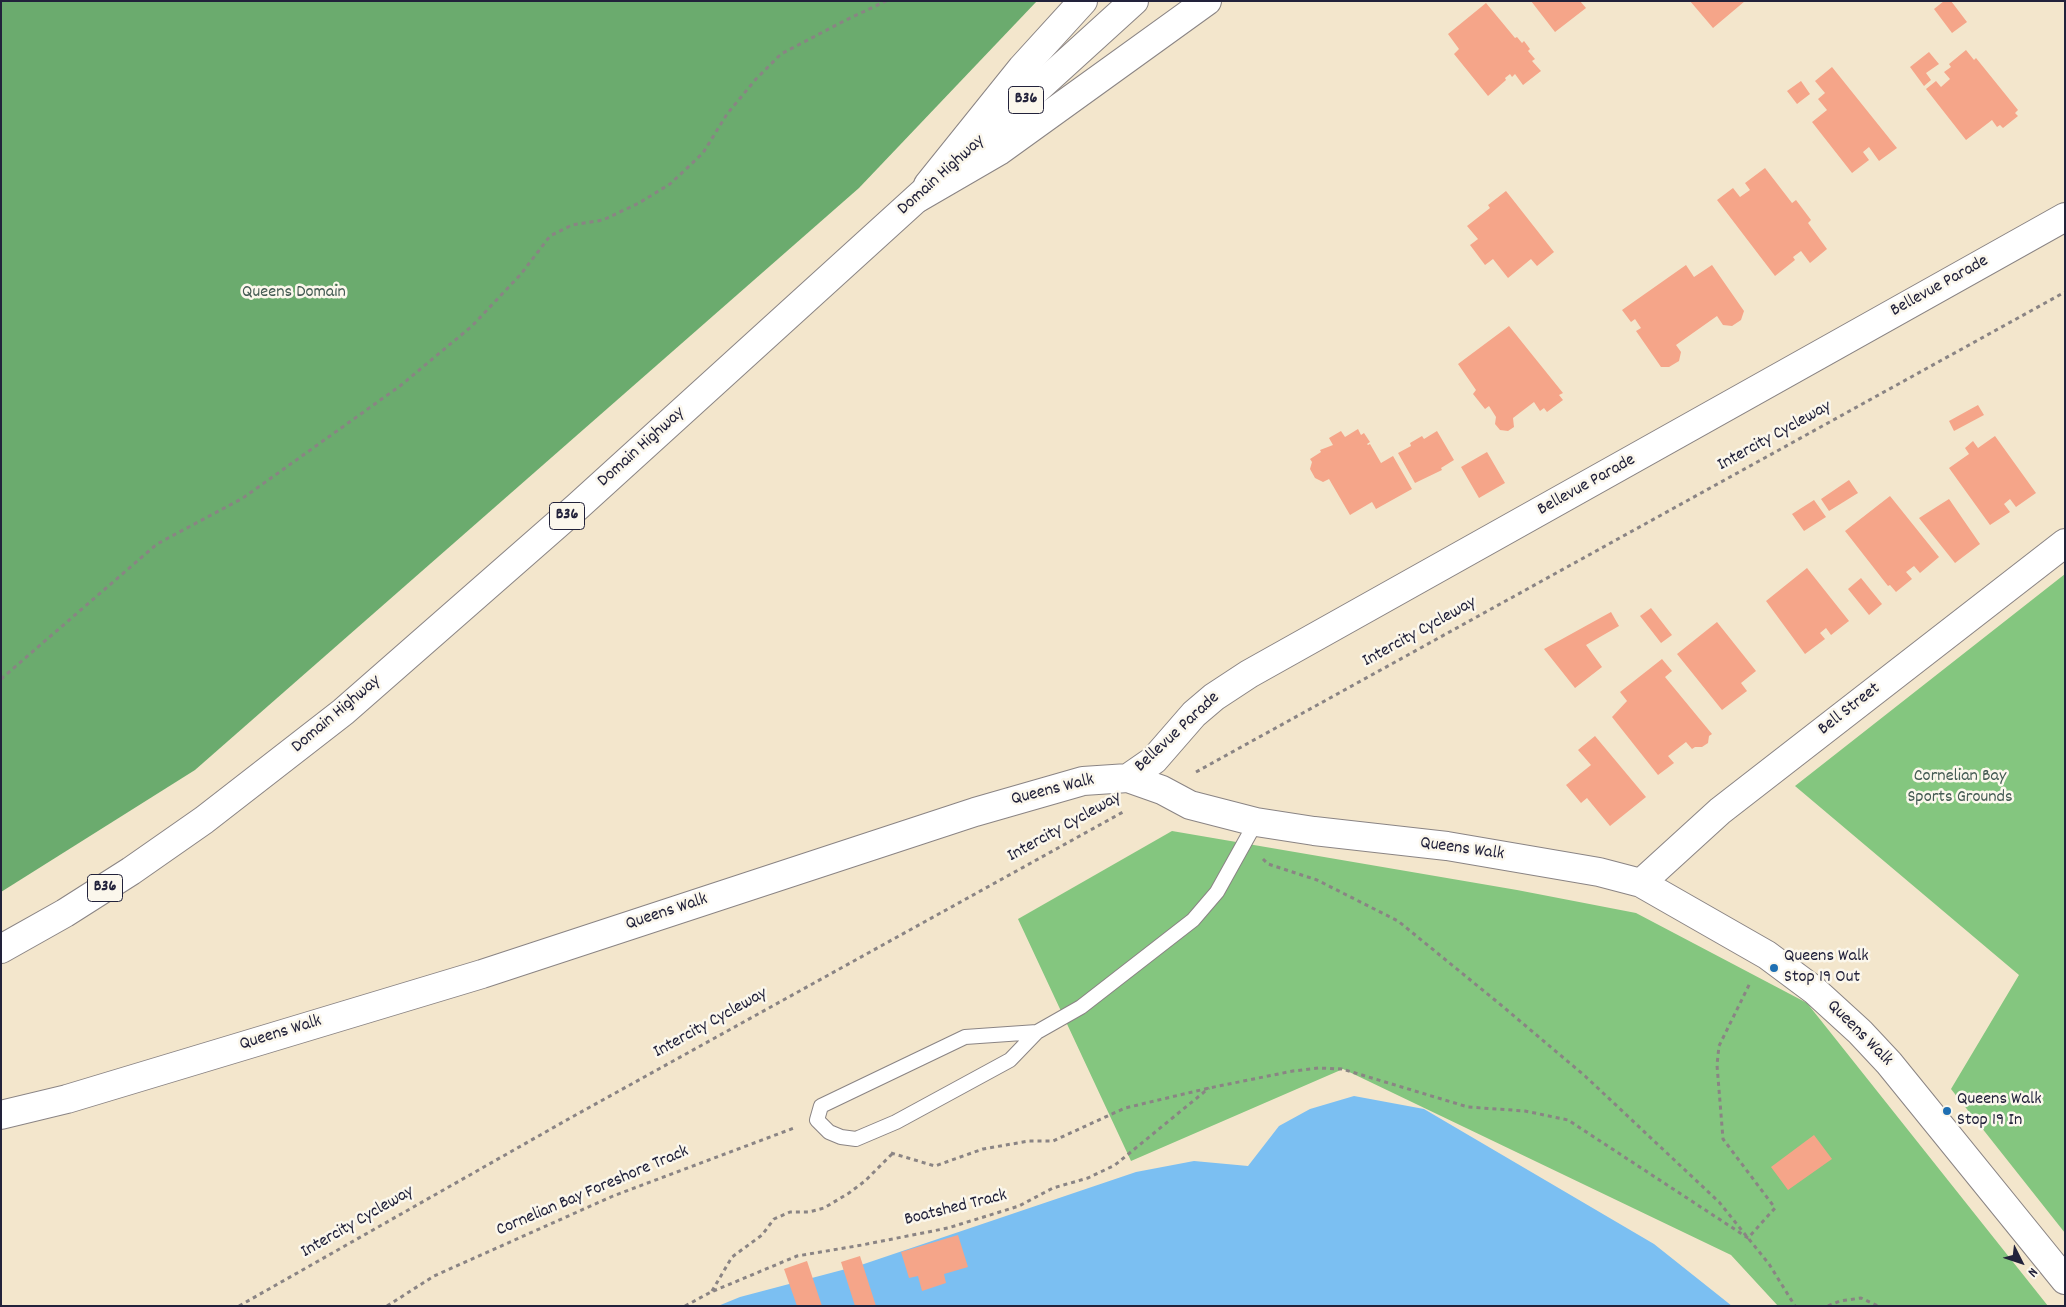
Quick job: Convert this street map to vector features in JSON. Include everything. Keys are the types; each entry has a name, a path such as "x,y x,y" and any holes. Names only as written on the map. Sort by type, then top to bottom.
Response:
{"main road":[{"path":"918,198 1022,68 1083,1"},
{"name":"Domain Highway","path":"1,949 65,913 148,860 220,809 343,712 577,507 1134,1"},
{"path":"918,198 999,151 1207,1"},
{"name":"Bellevue Parade","path":"1128,778 1154,760 1194,714 1214,697 1250,674 2065,217"},
{"name":"Bell Street","path":"1641,882 1720,811 2065,543"},
{"name":"Queens Walk","path":"1,1115 66,1099 482,974 975,812 1083,781 1128,778 1162,790 1250,832 1314,831 1447,846 1599,872 1641,882 1767,955 1821,996 1860,1032 1890,1063 2065,1280"}],"lane":[{"path":"1037,1032 965,1037 821,1106 817,1120 829,1132 841,1137 856,1139 896,1122 1010,1060 1037,1032 1081,1007 1193,920 1217,892 1250,832"}],"path":[{"path":"1,678 157,544 243,498 400,386 472,326 521,274 550,236 572,225 603,220 639,204 670,184 703,153 726,114 756,78 781,54 886,1"},
{"name":"Intercity Cycleway","path":"240,1306 572,1117 2065,292"},
{"path":"1250,832 1268,864 1317,880 1398,921 1585,1076 1720,1202 1769,1264 1795,1306"},
{"path":"1748,1238 1775,1208 1723,1140 1717,1065 1719,1046 1744,993 1767,955"},
{"path":"856,1139 868,1147 935,1166 983,1149 1030,1141 1053,1141 1125,1108 1293,1071 1318,1068 1342,1069 1468,1107 1525,1111 1568,1120 1748,1238"},
{"name":"Boatshed Track","path":"685,1306 711,1292 797,1256 948,1228 1020,1206 1053,1188 1088,1178 1115,1166 1209,1088"},
{"name":"Cornelian Bay Foreshore Track","path":"387,1306 434,1276 613,1196 737,1148 817,1120"},
{"path":"711,1292 732,1257 762,1235 774,1219 790,1212 809,1212 824,1208 865,1181 892,1154"},
{"path":"1828,1306 1840,1301 1861,1298 1878,1306"}],"green space":[{"name":"Queens Domain","path":"1,1 1037,1 859,188 195,770 1,892"},
{"name":"Cornelian Bay Sports Grounds","path":"2065,574 2065,1233 1951,1089 2019,975 1795,786"},
{"path":"1172,831 1517,890 1636,913 1807,1003 2048,1306 1778,1306 1731,1255 1343,1069 1131,1161 1018,919"}],"water":[{"path":"1354,1096 1424,1109 1654,1244 1732,1306 718,1306 740,1297 861,1265 1136,1172 1194,1161 1248,1166 1279,1126 1310,1109"}],"building":[{"path":"1531,1 1580,1 1586,8 1555,32"},
{"path":"1690,1 1745,1 1713,28"},
{"path":"1944,1 1951,1 1967,22 1952,33 1934,9"},
{"path":"1486,3 1515,38 1517,37 1522,43 1524,41 1530,49 1528,51 1535,59 1532,61 1541,71 1523,85 1515,74 1512,77 1510,74 1488,96 1454,54 1459,49 1448,34"},
{"path":"1966,50 1974,60 1976,58 2018,110 2015,113 2018,116 2003,128 2000,125 1997,127 1992,120 1966,140 1926,89 1936,81 1941,87 1950,79 1944,72 1951,67 1949,64"},
{"path":"1929,52 1939,64 1926,73 1931,80 1924,86 1910,67"},
{"path":"1832,67 1897,148 1879,161 1869,147 1863,152 1869,160 1852,173 1812,122 1827,110 1818,99 1825,93 1815,81"},
{"path":"1801,81 1810,94 1797,104 1787,91"},
{"path":"1765,168 1792,203 1796,200 1811,220 1808,223 1827,249 1810,263 1801,251 1793,257 1795,260 1775,276 1717,200 1733,188 1740,197 1750,190 1745,183"},
{"path":"1506,191 1554,252 1537,266 1531,259 1508,278 1493,259 1485,265 1470,245 1478,239 1467,226 1490,208 1488,205"},
{"path":"1686,265 1694,277 1712,265 1744,311 1741,320 1732,326 1723,325 1717,316 1676,345 1681,352 1679,361 1669,367 1661,367 1636,331 1641,328 1635,319 1631,322 1622,310"},
{"path":"1509,326 1563,393 1559,395 1563,400 1547,412 1544,408 1540,411 1534,402 1513,418 1514,427 1508,431 1500,430 1495,424 1496,417 1489,406 1485,409 1473,394 1476,390 1458,364"},
{"path":"1978,405 1984,415 1954,431 1949,421"},
{"path":"1358,429 1361,435 1364,433 1370,442 1367,444 1370,444 1381,463 1393,456 1412,489 1376,509 1372,502 1350,515 1329,479 1323,482 1315,478 1310,469 1312,462 1310,459 1321,452 1320,450 1333,445 1329,438 1341,431 1345,437"},
{"path":"1437,431 1454,460 1441,468 1442,470 1415,483 1398,453 1411,446 1410,443 1422,436 1424,439"},
{"path":"1995,436 2036,493 2016,507 2010,499 2004,504 2010,512 1990,525 1949,468 1969,454 1965,448 1973,441 1978,448"},
{"path":"1487,452 1505,483 1479,498 1461,467"},
{"path":"1849,480 1858,493 1829,511 1821,499"},
{"path":"1890,496 1939,557 1920,573 1914,566 1906,572 1912,579 1896,592 1890,585 1888,586 1845,531"},
{"path":"1949,499 1980,544 1955,563 1919,518"},
{"path":"1814,500 1826,517 1804,531 1792,514"},
{"path":"1807,568 1849,621 1831,635 1826,628 1820,633 1825,639 1805,654 1766,601"},
{"path":"1861,578 1882,604 1869,615 1848,589"},
{"path":"1651,608 1672,635 1661,643 1640,616"},
{"path":"1611,612 1619,626 1586,645 1602,667 1575,688 1544,649"},
{"path":"1717,622 1756,671 1741,683 1747,691 1722,710 1677,654"},
{"path":"1662,659 1672,671 1665,677 1712,734 1709,736 1708,743 1702,747 1692,749 1686,742 1668,756 1674,763 1658,775 1612,717 1627,701 1620,692"},
{"path":"1595,736 1646,797 1610,826 1587,798 1581,803 1566,785 1591,765 1578,750"},
{"path":"1814,1135 1832,1159 1788,1190 1771,1167"},
{"path":"958,1235 968,1267 944,1274 946,1283 922,1291 918,1276 909,1278 901,1252"},
{"path":"860,1256 876,1306 855,1306 841,1262"},
{"path":"807,1261 822,1306 797,1306 784,1269"}],"place":[{"name":"Queens Walk Stop 19 Out","path":"1774,968"},
{"name":"Queens Walk Stop 19 In","path":"1947,1111"}]}
